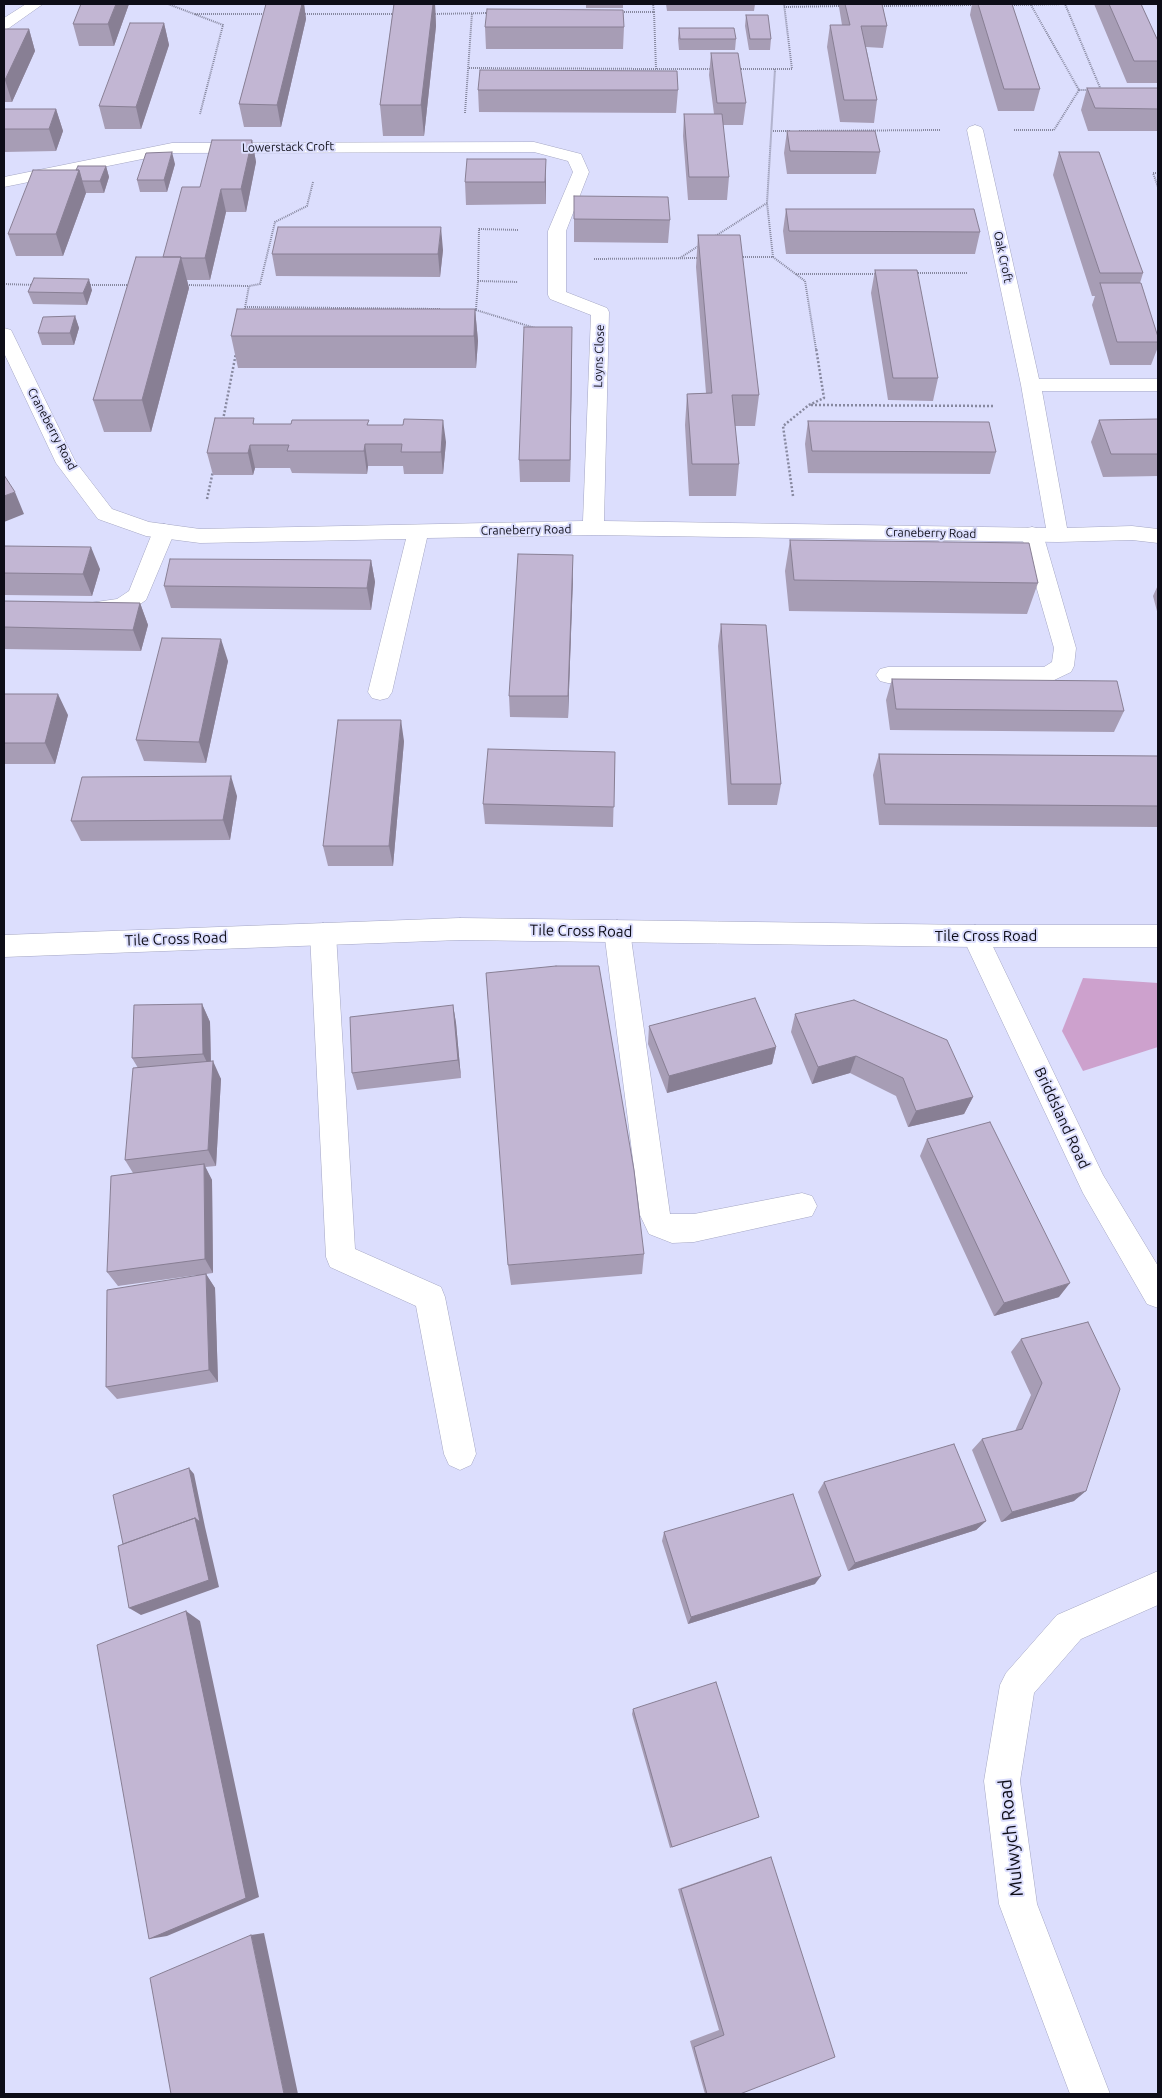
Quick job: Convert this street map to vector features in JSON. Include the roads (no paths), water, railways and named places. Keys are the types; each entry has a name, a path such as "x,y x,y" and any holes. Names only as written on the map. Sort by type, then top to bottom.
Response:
{"street":[{"path":"4,25 36,4"},
{"name":"Oak Croft","path":"975,130 1031,385 1058,535"},
{"name":"Lowerstack Croft","path":"4,182 172,148 322,146 534,147 575,158 580,172 557,231 557,282"},
{"name":"Loyns Close","path":"557,282 557,295 600,312 594,528"},
{"name":"Craneberry Road","path":"4,334 66,463 105,514 146,529 200,536 594,528 1058,535 1132,534 1158,536"},
{"path":"1031,385 1158,385"},
{"path":"69,609 122,606 138,595 164,531"},
{"path":"380,692 418,532"},
{"path":"888,675 1048,675 1063,666 1065,648 1032,534"},
{"name":"Tile Cross Road","path":"4,946 460,929 975,936 1158,936"},
{"path":"617,931 655,1215 659,1224 672,1229 694,1228 802,1206"},
{"path":"323,934 341,1257 430,1297 460,1454"},
{"name":"Briddsland Road","path":"975,936 1093,1184 1158,1294"},
{"name":"Mulwych Road","path":"1090,2094 1018,1904 1002,1781 1018,1685 1069,1628 1158,1588"}]}
